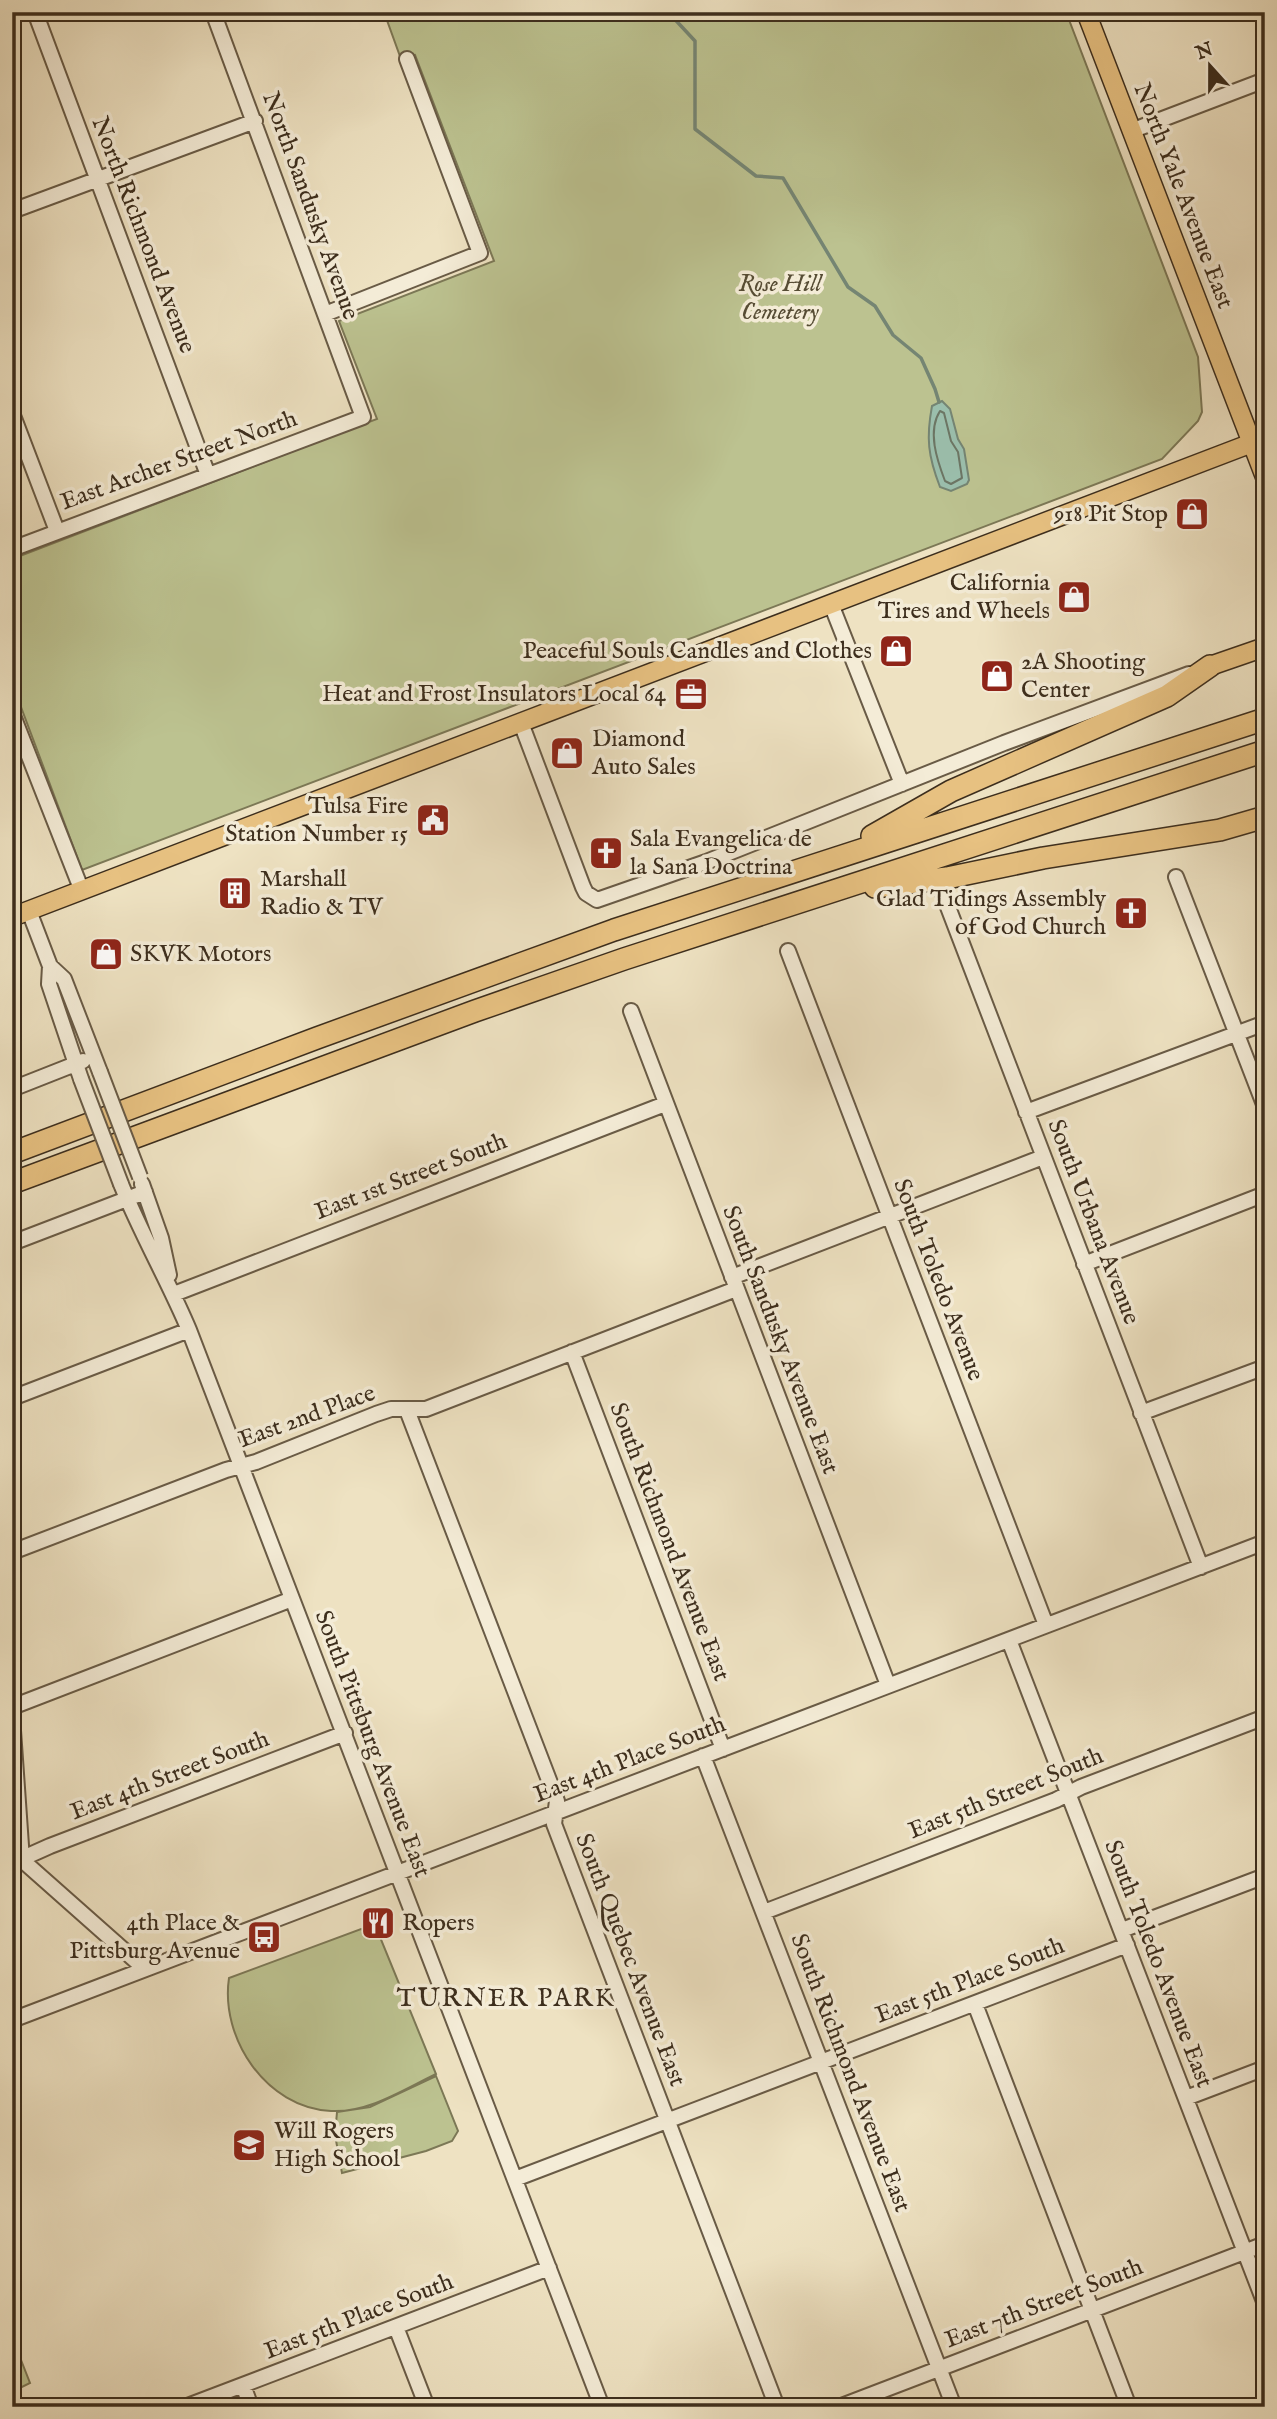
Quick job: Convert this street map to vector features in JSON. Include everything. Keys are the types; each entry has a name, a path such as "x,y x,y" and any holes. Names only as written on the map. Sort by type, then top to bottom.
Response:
{"highway":[{"path":"834,858 951,791 1167,696 1210,666"},
{"path":"12,1153 614,930 1265,719"},
{"path":"12,1183 636,954 1265,751"},
{"path":"824,893 947,878 1043,858 1220,830 1265,817"}],"main road":[{"name":"North Yale Avenue East","path":"1086,12 1131,131 1258,440 1265,477"},
{"path":"21,914 1258,440"},
{"path":"1210,666 1265,647"}],"street":[{"name":"North Richmond Avenue","path":"35,12 208,474"},
{"name":"North Sandusky Avenue","path":"213,12 363,417"},
{"path":"325,314 480,253 407,59"},
{"path":"1131,131 1265,80"},
{"path":"12,211 255,121"},
{"path":"12,413 57,531"},
{"name":"East Archer Street North","path":"12,549 363,417"},
{"path":"831,604 902,784"},
{"path":"521,723 583,887 597,900 706,862 1124,697 1210,666"},
{"path":"12,713 16,734 82,891"},
{"path":"1176,877 1265,1107"},
{"name":"South Urbana Avenue","path":"943,894 1201,1567"},
{"name":"South Pittsburg Avenue East","path":"21,914 50,966 64,979 140,1177 161,1238 174,1294"},
{"name":"South Toledo Avenue","path":"789,951 1046,1625"},
{"name":"South Pittsburg Avenue East","path":"50,966 49,984 75,1064 127,1199 189,1330 602,2407"},
{"name":"South Sandusky Avenue East","path":"631,1012 888,1685"},
{"path":"1026,1112 1265,1023"},
{"path":"12,1088 94,1057"},
{"name":"East 1st Street South","path":"174,1294 665,1104"},
{"name":"East 2nd Place","path":"12,1552 376,1413 391,1409 426,1409 572,1352 888,1216 1043,1157"},
{"path":"12,1244 145,1192"},
{"path":"1084,1264 1265,1194"},
{"path":"12,1398 189,1330"},
{"name":"South Richmond Avenue East","path":"572,1352 723,1749"},
{"path":"1141,1413 1265,1367"},
{"name":"South Quebec Avenue East","path":"407,1410 557,1801 554,1825 777,2407"},
{"name":"East 4th Place South","path":"12,2020 1265,1542"},
{"path":"12,1707 292,1599"},
{"name":"South Toledo Avenue East","path":"1009,1640 1265,2304"},
{"path":"12,1716 17,1861 145,1969"},
{"name":"East 5th Street South","path":"764,1912 1265,1717"},
{"name":"East 4th Street South","path":"17,1861 345,1733"},
{"name":"South Richmond Avenue East","path":"703,1756 954,2407"},
{"path":"1122,1930 1265,1875"},
{"name":"East 5th Place South","path":"515,2179 1128,1945"},
{"path":"975,2004 1129,2407"},
{"path":"1185,2098 1265,2068"},
{"name":"East 7th Street South","path":"839,2407 1265,2244"},
{"name":"East 5th Place South","path":"185,2407 549,2268"},
{"path":"396,2327 427,2407"},
{"path":"243,2385 251,2407"}],"green space":[{"name":"Rose Hill Cemetery","path":"384,12 1066,12 1198,357 1202,412 1198,421 1162,459 82,870 12,683 12,559 377,419 339,321 494,261 415,55 401,59"},
{"path":"361,1929 380,1937 436,2074 385,2099 358,2108 331,2111 308,2107 286,2097 252,2066 240,2046 232,2024 228,2001 229,1978"},
{"path":"436,2076 458,2131 452,2141 426,2151 342,2173 335,2135 337,2112 370,2107"},
{"path":"12,2337 30,2383 18,2389 15,2383 12,2386"}],"water":[{"path":"942,401 950,409 958,439 964,449 969,480 967,484 951,491 940,487 929,447 932,406"}],"waterway":[{"path":"668,12 695,41 695,129 756,176 783,178 848,287 875,306 893,335 921,358 939,402"}],"place":[{"name":"918 Pit Stop","path":"1192,514"},
{"name":"California Tires and Wheels","path":"1074,597"},
{"name":"Peaceful Souls Candles and Clothes","path":"896,651"},
{"name":"2A Shooting Center","path":"997,676"},
{"name":"Heat and Frost Insulators Local 64","path":"691,694"},
{"name":"Diamond Auto Sales","path":"567,753"},
{"name":"Tulsa Fire Station Number 15","path":"433,820"},
{"name":"Sala Evangelica de la Sana Doctrina","path":"606,853"},
{"name":"Marshall Radio & TV","path":"235,893"},
{"name":"Glad Tidings Assembly of God Church","path":"1131,913"},
{"name":"SKVK Motors","path":"106,954"},
{"name":"Ropers","path":"378,1923"},
{"name":"4th Place & Pittsburg Avenue","path":"264,1937"},
{"name":"Will Rogers High School","path":"249,2145"}],"district":[{"name":"TURNER PARK","path":"506,1998"}]}
